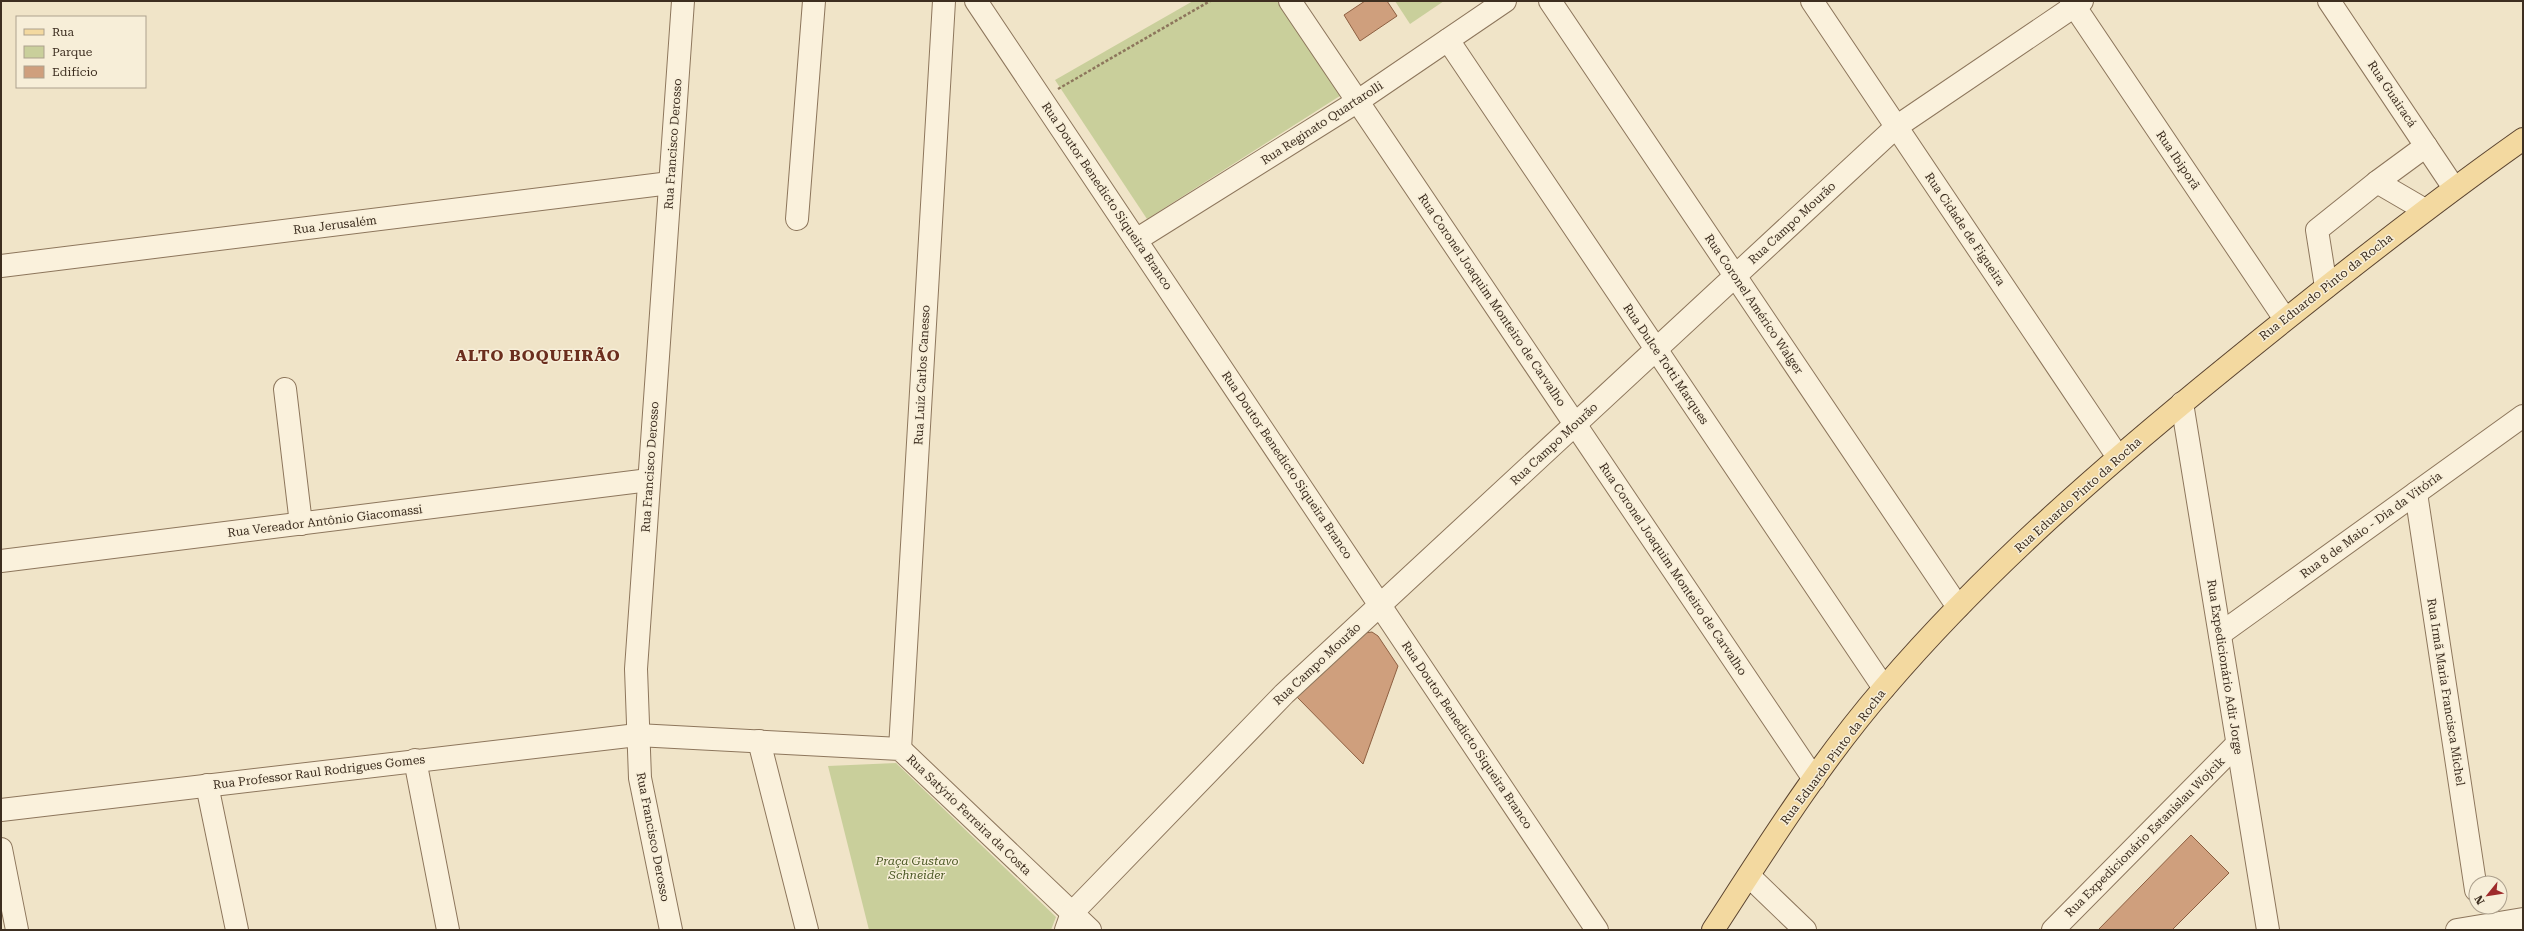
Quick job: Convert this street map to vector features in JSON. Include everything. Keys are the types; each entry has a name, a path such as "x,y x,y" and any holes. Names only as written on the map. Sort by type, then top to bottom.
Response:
{"main road":[{"name":"Rua Eduardo Pinto da Rocha","path":"1713,930 1814,779 1884,688 1958,607 2036,531 2118,457 2182,403 2285,319 2425,210 2523,139"}],"street":[{"name":"Rua Francisco Derosso","path":"671,930 643,799 637,735 637,641 683,1"},
{"path":"797,219 814,1"},
{"name":"Rua Luiz Carlos Canesso","path":"900,749 944,1"},
{"name":"Rua Doutor Benedicto Siqueira Branco","path":"976,1 1597,930"},
{"name":"Rua Coronel Joaquim Monteiro de Carvalho","path":"1290,1 1814,779"},
{"name":"Rua Reginato Quartarolli","path":"1136,240 1358,101 1504,1"},
{"name":"Rua Coronel Américo Walger","path":"1550,1 1958,607"},
{"name":"Rua Cidade de Figueira","path":"1812,1 2118,457"},
{"name":"Rua Guairacá","path":"2329,1 2454,188"},
{"name":"Rua Campo Mourão","path":"1069,922 1284,694 1896,126 2076,3"},
{"name":"Rua Ibiporã","path":"2076,3 2285,319"},
{"name":"Rua Dulce Totti Marques","path":"1448,40 1884,688"},
{"path":"2326,287 2317,230 2377,182 2426,146"},
{"path":"2377,182 2425,210"},
{"name":"Rua Jerusalém","path":"1,266 670,183"},
{"path":"285,389 301,524"},
{"name":"Rua Expedicionário Adir Jorge","path":"2182,403 2268,930"},
{"name":"Rua 8 de Maio - Dia da Vitória","path":"2220,634 2523,416"},
{"name":"Rua Vereador Antônio Giacomassi","path":"1,561 649,480"},
{"name":"Rua Irmã Maria Francisca Michel","path":"2416,493 2474,875"},
{"name":"Rua Satýrio Ferreira da Costa","path":"637,735 900,749 1069,922 1090,930"},
{"name":"Rua Professor Raul Rodrigues Gomes","path":"1,810 637,735"},
{"path":"759,741 807,930"},
{"name":"Rua Expedicionário Estanislau Wojcik","path":"2053,930 2238,744"},
{"path":"415,760 448,930"},
{"path":"207,785 237,930"},
{"path":"1,849 17,930"},
{"path":"1749,876 1805,930"},
{"path":"2457,930 2480,916 2523,919"}],"path":[{"path":"1042,99 1210,1"}],"green space":[{"path":"1193,1 1280,1 1343,94 1147,219 1055,80"},
{"path":"1395,1 1444,1 1410,24"},
{"name":"Praça Gustavo Schneider","path":"896,763 1056,917 1051,930 869,930 828,766"}],"building":[{"path":"1365,1 1387,1 1397,16 1360,41 1344,15"},
{"path":"1372,632 1378,636 1398,666 1363,764 1296,696 1365,633"},
{"path":"2191,835 2229,873 2172,930 2098,930"}],"district":[{"name":"ALTO BOQUEIRÃO","path":"538,355"}]}
